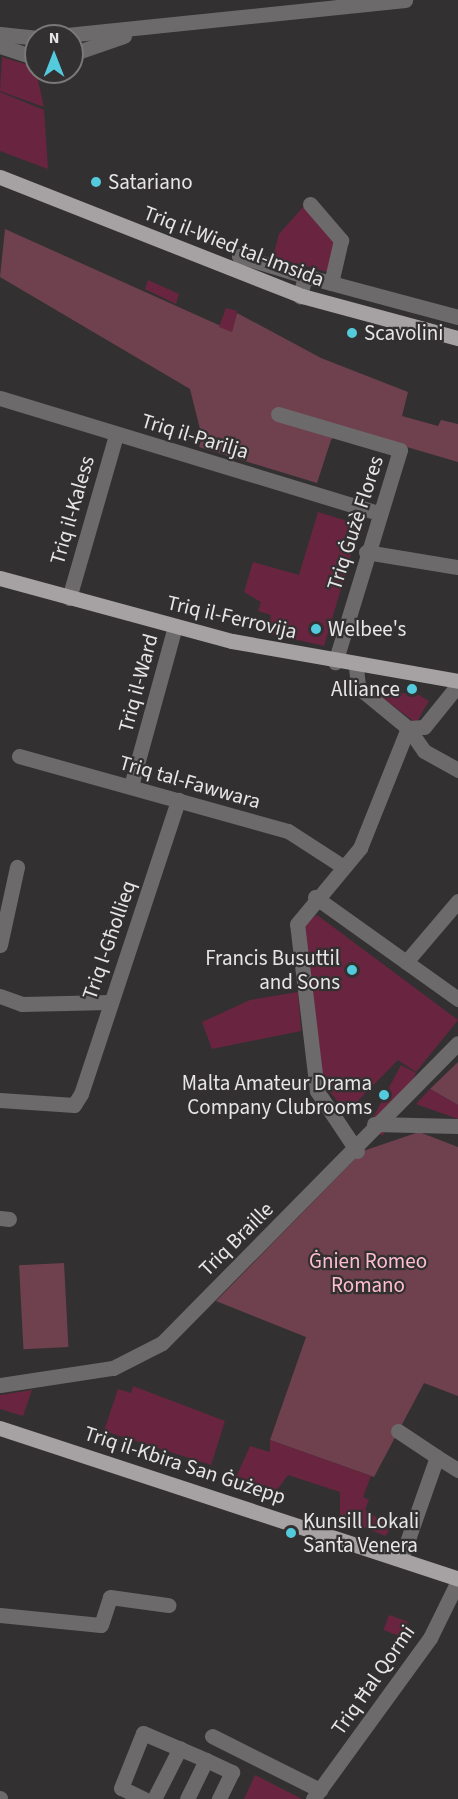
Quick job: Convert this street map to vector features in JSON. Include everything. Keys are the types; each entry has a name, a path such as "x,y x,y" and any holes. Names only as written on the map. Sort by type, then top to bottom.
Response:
{"main road":[{"name":"Triq il-Wied tal-Imsida","path":"0,177 300,296 458,338"},
{"name":"Triq il-Ferrovija","path":"0,578 175,626 356,667 458,683"},
{"name":"Triq il-Kbira San Ġużepp","path":"0,1428 401,1559 458,1580"}],"street":[{"path":"260,0 262,16"},
{"path":"84,34 405,0"},
{"path":"84,50 143,29"},
{"path":"0,34 24,37"},
{"path":"0,46 24,54"},
{"path":"310,204 341,240 331,283"},
{"path":"239,256 458,317"},
{"path":"300,296 305,276"},
{"name":"Triq il-Parilja","path":"0,398 378,513"},
{"name":"Triq Ġużè Flores","path":"278,414 400,450 366,552 335,662"},
{"name":"Triq il-Kaless","path":"69,598 116,435"},
{"path":"366,552 458,567"},
{"name":"Triq il-Ward","path":"131,786 175,626"},
{"path":"356,667 358,687 408,728 424,752 458,770"},
{"path":"408,728 424,727 458,683"},
{"path":"357,1150 317,1091 307,1032 297,924 315,897 360,848 408,728"},
{"name":"Triq tal-Fawwara","path":"19,756 288,831 342,866"},
{"name":"Triq l-Għollieq","path":"0,1100 74,1105 81,1094 109,1002 178,800"},
{"path":"0,945 17,867"},
{"path":"315,897 458,999"},
{"path":"406,962 458,901"},
{"path":"0,996 22,1004 109,1002"},
{"name":"Triq Braille","path":"0,1385 113,1368 149,1357 357,1150 374,1124 458,1043"},
{"path":"374,1124 458,1126"},
{"path":"398,1431 458,1470"},
{"path":"401,1559 436,1457"},
{"name":"Triq Ħal Qormi","path":"317,1794 430,1638 458,1580"},
{"path":"0,1615 102,1625 110,1597 168,1605"},
{"path":"144,1799 121,1788 143,1733 232,1772 219,1799"},
{"path":"212,1736 230,1740 317,1794"},
{"path":"187,1799 230,1740"},
{"path":"154,1799 180,1748"}],"green space":[{"path":"5,229 232,331 237,313 321,358 408,392 402,416 438,426 441,420 458,424 458,462 342,428 331,440 317,483 199,447 202,437 190,389 0,277"},
{"path":"458,1062 458,1105 430,1089"},
{"name":"Ġnien Romeo Romano","path":"419,1132 458,1147 458,1396 424,1383 374,1477 270,1440 306,1337 216,1301 363,1151"},
{"path":"64,1263 68,1347 23,1349 19,1265"}],"building":[{"path":"2,57 24,64 24,84 39,84 44,107 0,91"},
{"path":"0,92 44,110 48,169 0,151"},
{"path":"304,206 337,244 331,273 273,257 279,234"},
{"path":"148,280 179,294 176,304 145,289"},
{"path":"226,308 237,311 232,332 219,327"},
{"path":"318,512 360,525 324,646 267,633 271,615 258,611 261,602 244,592 253,562 299,575"},
{"path":"382,691 419,695 429,701 416,723 379,695"},
{"name":"Francis Busuttil and Sons","path":"317,915 458,1020 416,1072 398,1060 347,1112 324,1085 303,925"},
{"path":"298,992 301,1031 212,1049 202,1022 250,1000"},
{"path":"401,1065 416,1073 383,1136 368,1128"},
{"path":"430,1089 458,1105 458,1119 416,1104"},
{"path":"133,1386 225,1421 211,1465 104,1431 118,1389 131,1393"},
{"path":"32,1390 23,1416 0,1409 0,1395"},
{"path":"270,1440 371,1476 363,1497 369,1500 365,1510 392,1527 385,1536 340,1517 340,1492 288,1475 274,1494 234,1482 250,1446 270,1452"},
{"path":"389,1615 408,1622 402,1637 384,1630"},
{"path":"255,1775 302,1799 244,1799"}],"place":[{"name":"Satariano","path":"96,182"},
{"name":"Scavolini","path":"352,333"},
{"name":"Welbee's","path":"316,629"},
{"name":"Alliance","path":"412,689"},
{"name":"Francis Busuttil and Sons","path":"352,970"},
{"name":"Malta Amateur Drama Company Clubrooms","path":"384,1095"},
{"name":"Kunsill Lokali Santa Venera","path":"291,1533"}]}
